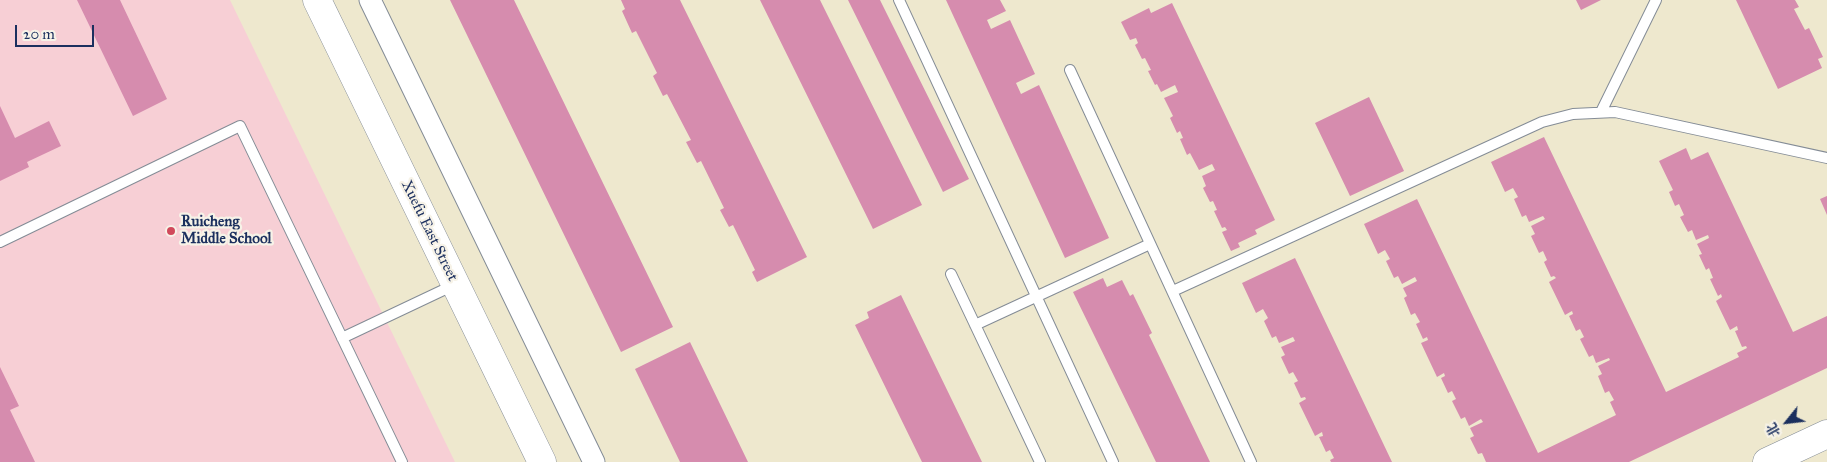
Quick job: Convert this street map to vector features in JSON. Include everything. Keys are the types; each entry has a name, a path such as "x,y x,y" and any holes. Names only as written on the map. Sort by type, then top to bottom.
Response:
{"street":[{"name":"Xuefu East Street","path":"317,0 542,462"},
{"path":"370,0 594,462"},
{"path":"1767,462 1827,434"}],"lane":[{"path":"899,0 1113,462"},
{"path":"1601,112 1656,0"},
{"path":"1070,70 1252,462"},
{"path":"1173,291 1542,122 1573,114 1615,112 1827,158"},
{"path":"0,242 240,126 402,462"},
{"path":"975,325 1150,244"},
{"path":"951,274 1040,462"},
{"path":"342,338 455,284"}],"shaded area":[{"name":"Ruicheng Middle School","path":"0,0 230,0 455,462 0,462"}],"building":[{"path":"77,0 120,0 167,99 133,116"},
{"path":"450,0 514,0 673,327 621,352"},
{"path":"621,0 680,0 807,257 757,282 752,272 755,270 733,225 729,227 720,210 724,208 701,161 697,163 686,142 691,140 667,94 663,96 653,76 657,73 636,31 632,33 622,11 625,9"},
{"path":"760,0 820,0 922,205 873,229"},
{"path":"848,0 880,0 969,179 943,192"},
{"path":"946,0 1000,0 1006,11 987,20 991,29 1010,20 1035,74 1016,83 1021,94 1039,85 1109,238 1065,258"},
{"path":"1576,0 1601,0 1581,10"},
{"path":"1736,0 1795,0 1799,7 1794,9 1805,30 1809,28 1823,57 1818,59 1822,68 1778,89"},
{"path":"1172,3 1275,220 1255,230 1257,234 1238,243 1240,247 1231,251 1222,232 1227,230 1225,227 1222,228 1214,211 1217,210 1213,201 1210,202 1203,188 1206,186 1202,176 1215,170 1212,164 1199,170 1190,153 1187,155 1180,139 1183,138 1180,131 1177,133 1170,118 1173,116 1164,98 1178,92 1175,85 1161,92 1157,84 1155,85 1148,71 1151,70 1145,58 1142,59 1135,45 1138,43 1136,38 1130,40 1121,22 1149,8 1151,13"},
{"path":"1369,97 1404,171 1350,196 1315,123"},
{"path":"0,106 15,138 49,121 61,146 27,162 29,167 0,181"},
{"path":"1544,137 1666,392 1739,357 1737,353 1747,348 1746,346 1742,347 1735,331 1738,330 1737,326 1730,330 1716,301 1722,297 1721,294 1718,296 1710,279 1713,278 1709,268 1706,270 1699,255 1702,254 1697,244 1709,238 1708,235 1696,240 1692,230 1688,232 1680,217 1684,215 1679,204 1675,206 1669,192 1673,190 1659,161 1686,148 1691,160 1708,152 1793,332 1827,316 1827,368 1629,462 1486,462 1482,453 1478,454 1470,438 1474,436 1470,428 1483,422 1481,419 1469,426 1465,417 1461,419 1452,401 1456,399 1452,391 1448,393 1441,378 1445,376 1444,373 1437,377 1421,343 1428,340 1427,337 1423,339 1416,324 1420,322 1415,313 1411,315 1404,298 1407,296 1403,288 1417,281 1415,277 1402,284 1398,276 1394,278 1386,261 1390,259 1385,250 1378,254 1364,224 1417,199 1538,453 1616,415 1610,402 1614,400 1609,391 1605,393 1598,376 1602,374 1598,366 1610,360 1609,358 1596,363 1593,355 1589,357 1580,339 1584,337 1580,329 1576,331 1569,316 1573,314 1572,311 1565,315 1549,282 1556,278 1554,276 1551,277 1544,262 1547,260 1543,251 1539,253 1531,236 1535,234 1531,226 1545,219 1543,216 1529,222 1526,215 1522,217 1514,199 1518,197 1513,188 1505,192 1491,162"},
{"path":"1827,196 1827,215 1820,199"},
{"path":"1295,258 1392,462 1331,462 1330,460 1334,458 1330,450 1326,452 1319,437 1323,436 1322,432 1315,436 1299,403 1306,399 1305,397 1301,398 1294,383 1298,381 1293,372 1289,374 1281,357 1285,355 1281,347 1295,341 1293,337 1279,343 1276,336 1272,338 1264,321 1268,318 1263,309 1256,313 1242,283"},
{"path":"1103,278 1107,287 1122,280 1130,296 1133,294 1152,333 1149,335 1210,462 1156,462 1073,292"},
{"path":"901,295 982,462 922,462 855,325 869,318 867,312"},
{"path":"690,342 748,462 680,462 635,369"},
{"path":"0,367 19,406 10,410 35,462 0,462"}],"place":[{"name":"Ruicheng Middle School","path":"171,231"}]}
